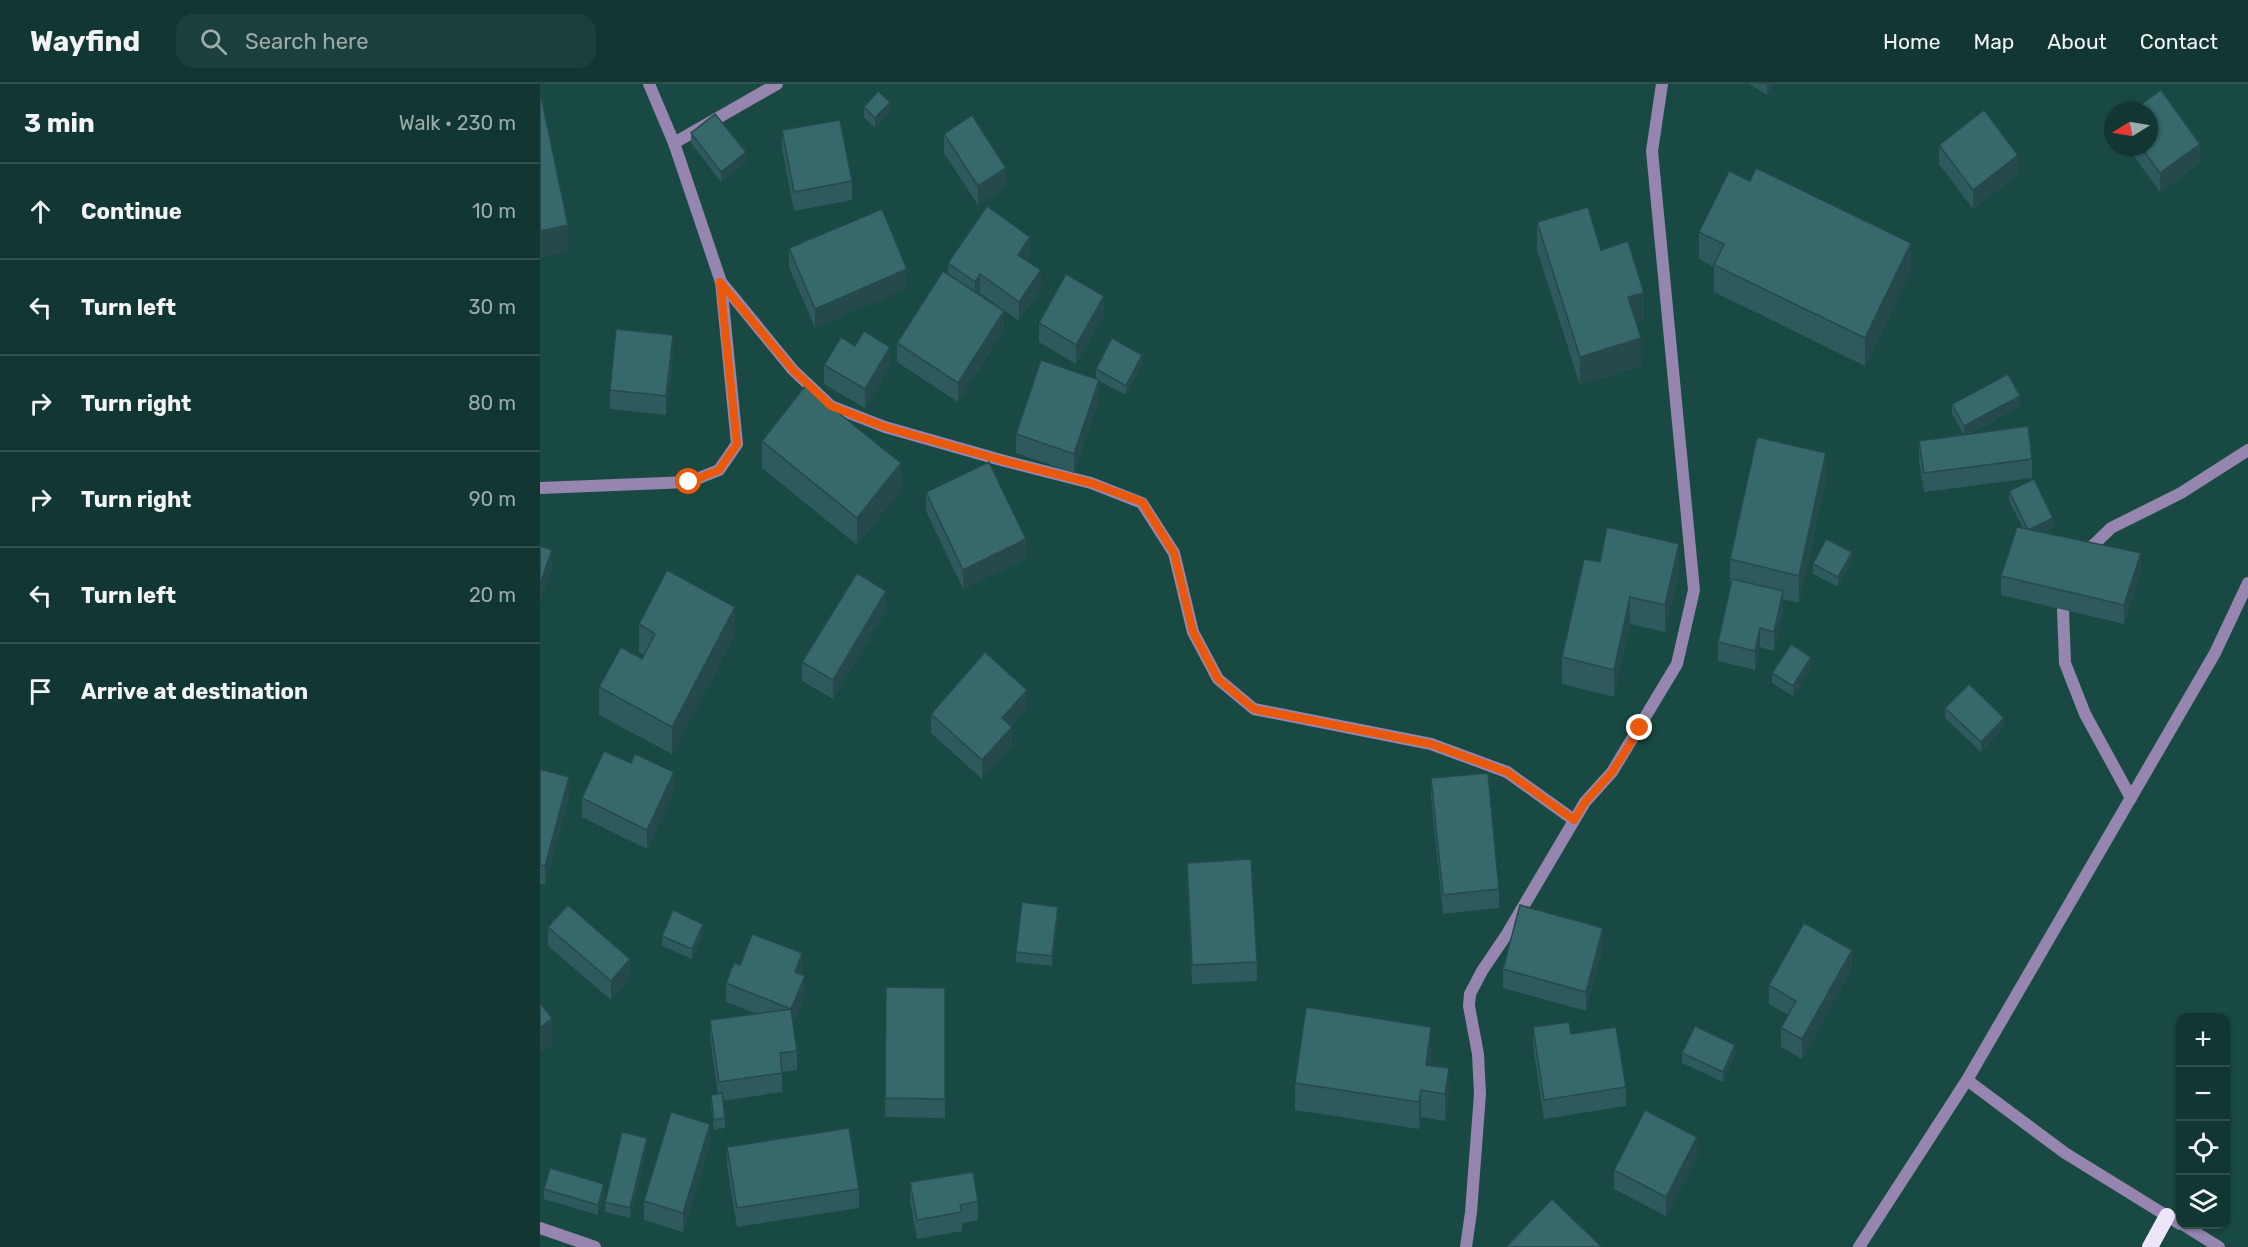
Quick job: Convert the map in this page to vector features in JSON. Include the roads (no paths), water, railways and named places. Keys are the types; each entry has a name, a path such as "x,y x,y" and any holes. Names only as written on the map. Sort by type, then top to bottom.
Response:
{"highway":[{"path":"2150,1247 2176,1221"}],"street":[{"path":"540,488 689,482 719,470 737,444 720,282 674,143 649,84"},
{"path":"674,143 777,84"},
{"path":"1466,1247 1472,1212 1480,1094 1478,1054 1469,1006 1470,994 1585,802 1612,772 1677,664 1694,590 1652,151 1662,84"},
{"path":"720,282 793,370 831,406 885,427 1091,483 1142,502 1174,553 1193,632 1218,679 1254,709 1431,744 1507,772 1574,820"},
{"path":"2079,559 2111,528 2181,493 2248,450"},
{"path":"1859,1247 1967,1080 2215,653 2248,583"},
{"path":"2063,610 2065,663 2085,714 2131,798"},
{"path":"1967,1080 2065,1153 2176,1221"},
{"path":"540,1228 595,1247"},
{"path":"2189,1229 2219,1247"}]}
